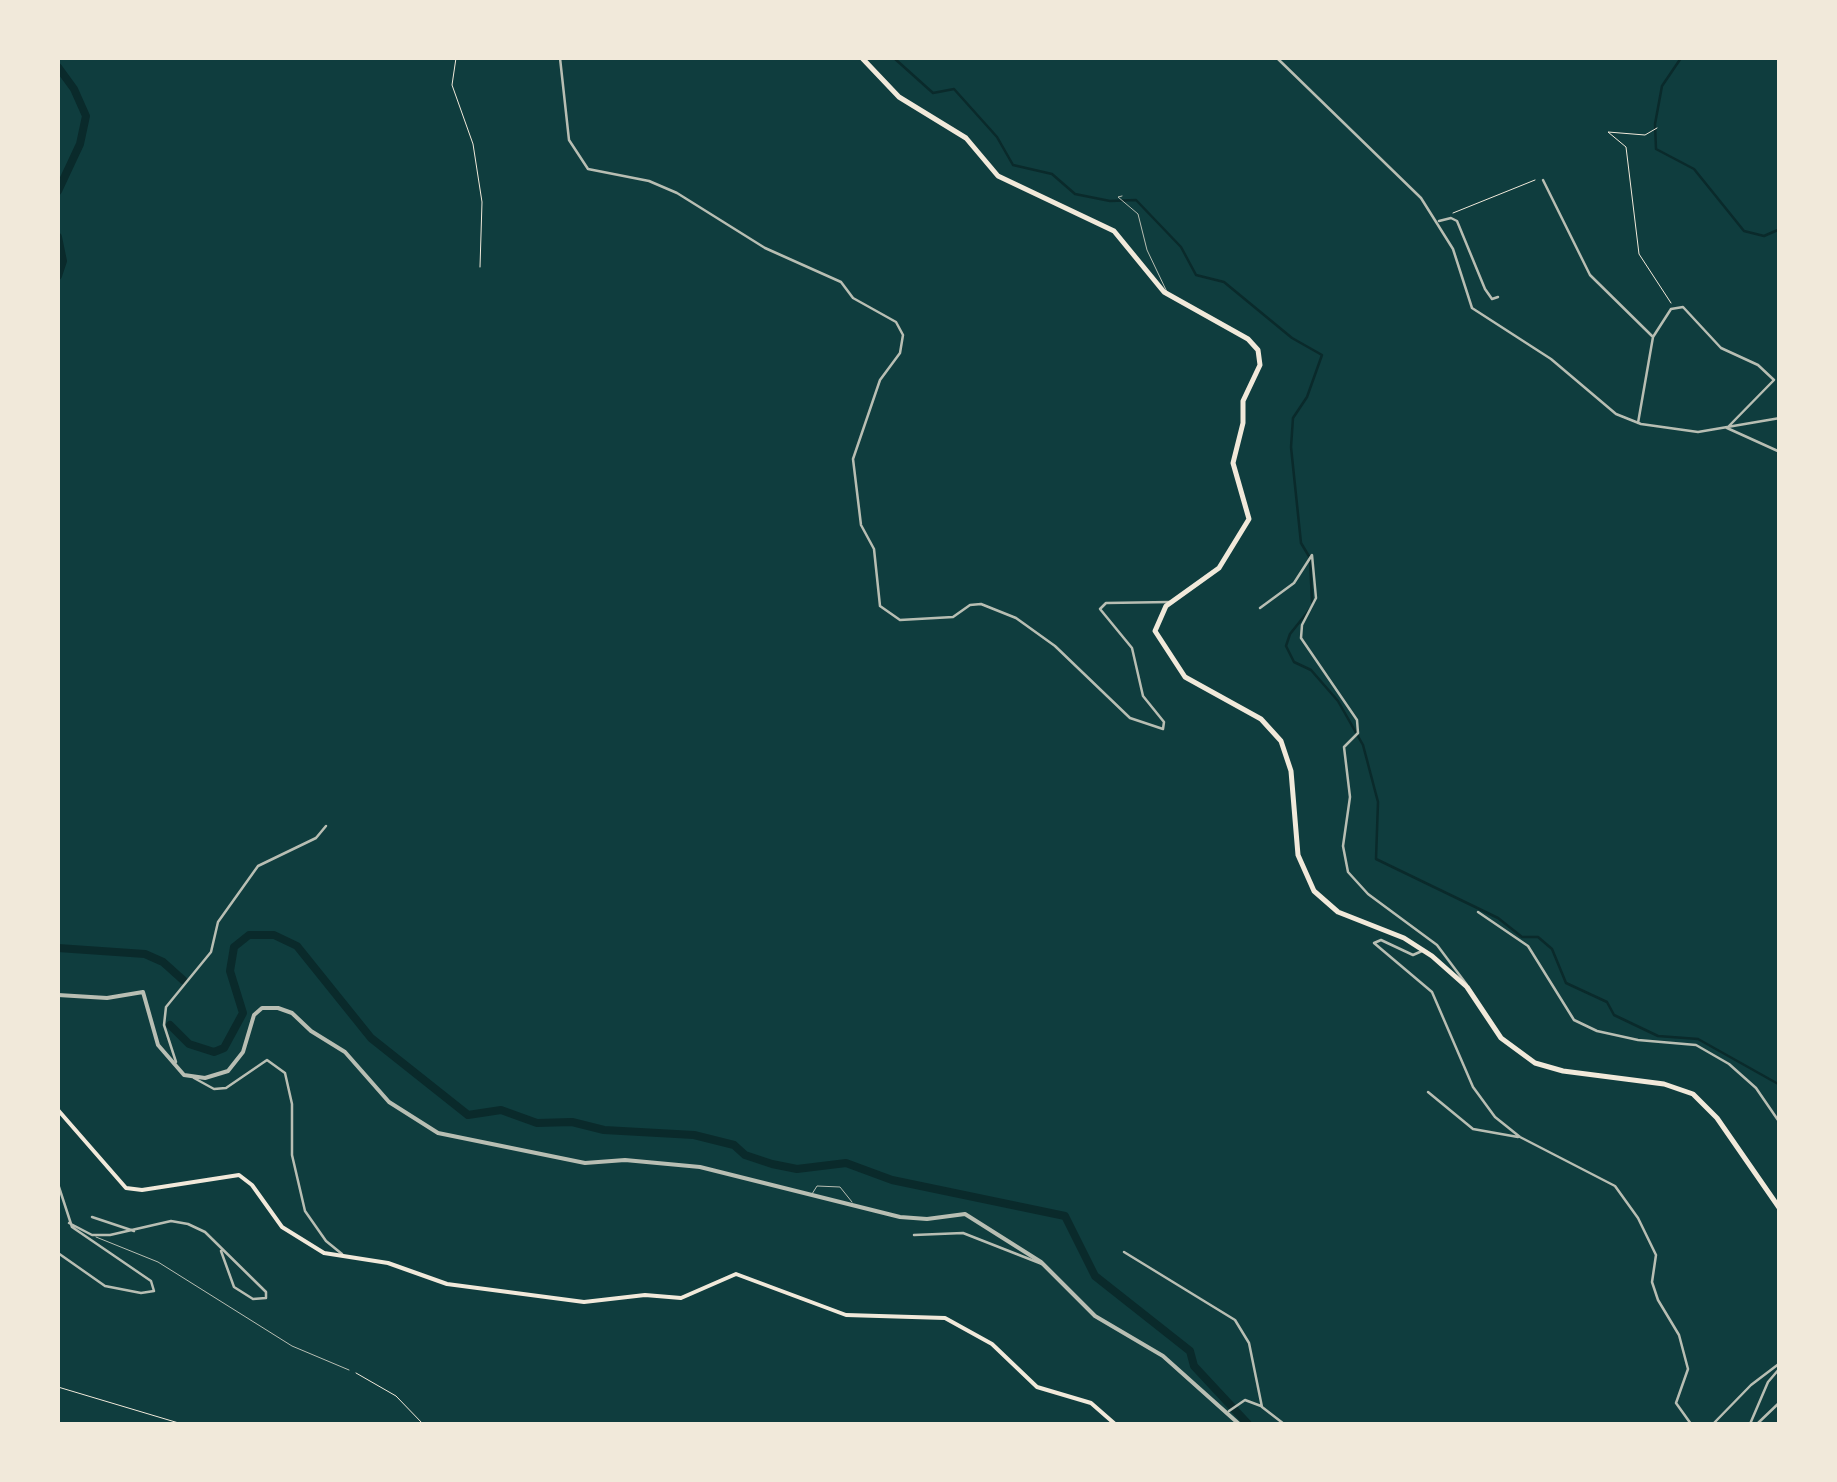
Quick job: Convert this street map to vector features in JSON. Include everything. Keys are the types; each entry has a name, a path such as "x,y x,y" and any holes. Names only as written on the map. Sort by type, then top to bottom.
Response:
{"main road":[{"path":"862,58 899,97 966,138 998,176 1120,235 1168,294 1248,339 1261,358 1243,400 1244,423 1233,464 1250,519 1219,568 1162,610 1156,636 1180,672 1261,719 1282,741 1291,770 1298,854 1314,891 1338,912 1423,950 1467,987 1501,1038 1535,1063 1563,1072 1664,1084 1693,1094 1717,1118 1780,1210"},
{"path":"58,1110 126,1188 142,1190 239,1175 252,1185 291,1235 314,1250 388,1263 447,1284 584,1302 645,1295 680,1298 736,1274 846,1316 944,1318 992,1344 1037,1387 1091,1403 1115,1424"}],"street":[{"path":"560,58 569,140 588,169 649,181 678,193 766,248 842,282 853,298 887,315 903,334 900,353 880,380 853,459 861,526 874,549 880,606 900,620 953,617 981,604 1016,618 1055,646 1130,718 1163,730 1164,722 1143,696 1132,648 1100,609 1106,603 1171,603"},
{"path":"1277,58 1408,183 1453,249 1472,308 1538,350 1616,414 1638,423 1685,432 1780,418"},
{"path":"1543,180 1590,275 1653,337"},
{"path":"1437,221 1451,218 1485,289 1492,299 1498,297"},
{"path":"1638,423 1653,337 1674,307 1689,311 1721,348 1758,365 1777,379 1727,428"},
{"path":"1727,428 1780,452"},
{"path":"1260,608 1302,576 1310,556 1316,598 1302,625 1302,638 1357,720 1357,734 1344,747 1350,797 1344,846 1348,872 1368,894 1437,945 1467,987"},
{"path":"184,1076 176,1064 163,1018 170,997 211,952 218,922 258,866 316,838 326,826"},
{"path":"1478,912 1528,946 1574,1020 1597,1031 1638,1040 1696,1045 1729,1064 1756,1088 1780,1123"},
{"path":"1423,950 1413,955 1381,940 1374,943 1432,992 1473,1087 1496,1116 1520,1137 1615,1186 1638,1218 1656,1255 1652,1282 1678,1335 1688,1370 1676,1404 1691,1424"},
{"path":"58,995 107,998 143,992 158,1045 184,1076"},
{"path":"184,1076 228,1072 243,1052 254,1015 262,1008 278,1008 292,1012 310,1031 345,1052 389,1102 438,1133 585,1163 626,1160 700,1166 856,1209 914,1219 965,1214 1044,1264 1095,1316 1153,1349 1229,1411 1239,1424"},
{"path":"194,1076 196,1082 214,1089 226,1088 267,1060 284,1073 292,1104 292,1155 305,1211 344,1257"},
{"path":"1428,1092 1473,1129 1520,1137"},
{"path":"58,1184 69,1222 89,1242 151,1282 154,1291 140,1293 102,1285 58,1252"},
{"path":"92,1217 136,1232"},
{"path":"69,1222 92,1235 136,1232 171,1221 188,1224 205,1232 266,1292 266,1298 253,1299 234,1287 221,1251"},
{"path":"914,1236 962,1233 1012,1250 1038,1266 1044,1264"},
{"path":"1124,1252 1235,1320 1249,1343 1262,1406"},
{"path":"1713,1424 1750,1384 1780,1365"},
{"path":"1750,1424 1763,1391 1780,1365"},
{"path":"1229,1411 1246,1400 1262,1406 1284,1424"},
{"path":"1757,1424 1780,1402"}],"lane":[{"path":"1121,199 1138,214 1148,250 1168,294"},
{"path":"811,1196 817,1186 840,1186 856,1209"},
{"path":"92,1235 158,1262 292,1346 349,1370"}],"path":[{"path":"456,58 452,85 473,144 482,202 480,268"},
{"path":"1657,128 1645,136 1608,132 1626,146 1639,254 1674,307"},
{"path":"1451,218 1500,190 1543,180"},
{"path":"349,1370 396,1396 424,1424"},
{"path":"58,1387 182,1424"}],"waterway":[{"path":"894,58 933,93 954,89 997,137 1013,165 1052,174 1075,194 1110,201 1136,200 1181,247 1196,275 1224,282 1292,338 1322,355 1307,397 1293,418 1291,447 1301,543 1310,558 1312,602"},
{"path":"1681,58 1662,86 1655,124 1656,149 1694,169 1744,231 1764,236 1780,229"},
{"path":"58,67 86,116 80,144 58,191"},
{"path":"58,237 63,261 58,276"},
{"path":"1310,609 1290,634 1286,646 1294,662 1311,670 1338,701 1363,745 1378,802 1376,859 1498,918 1522,937 1538,937 1552,949 1566,983 1607,1002 1614,1015 1658,1036 1698,1039 1780,1085"},
{"path":"170,1025 189,1044 214,1052 224,1048 243,1013 230,971 234,947 249,935 274,935 297,946 371,1038 468,1115 501,1110 537,1123 572,1122 604,1130 694,1135 734,1145 745,1155 772,1164 797,1169 846,1163 892,1180 1065,1216 1095,1276 1190,1351 1194,1366 1248,1424"},
{"path":"58,948 145,954 163,962 183,980"}]}
